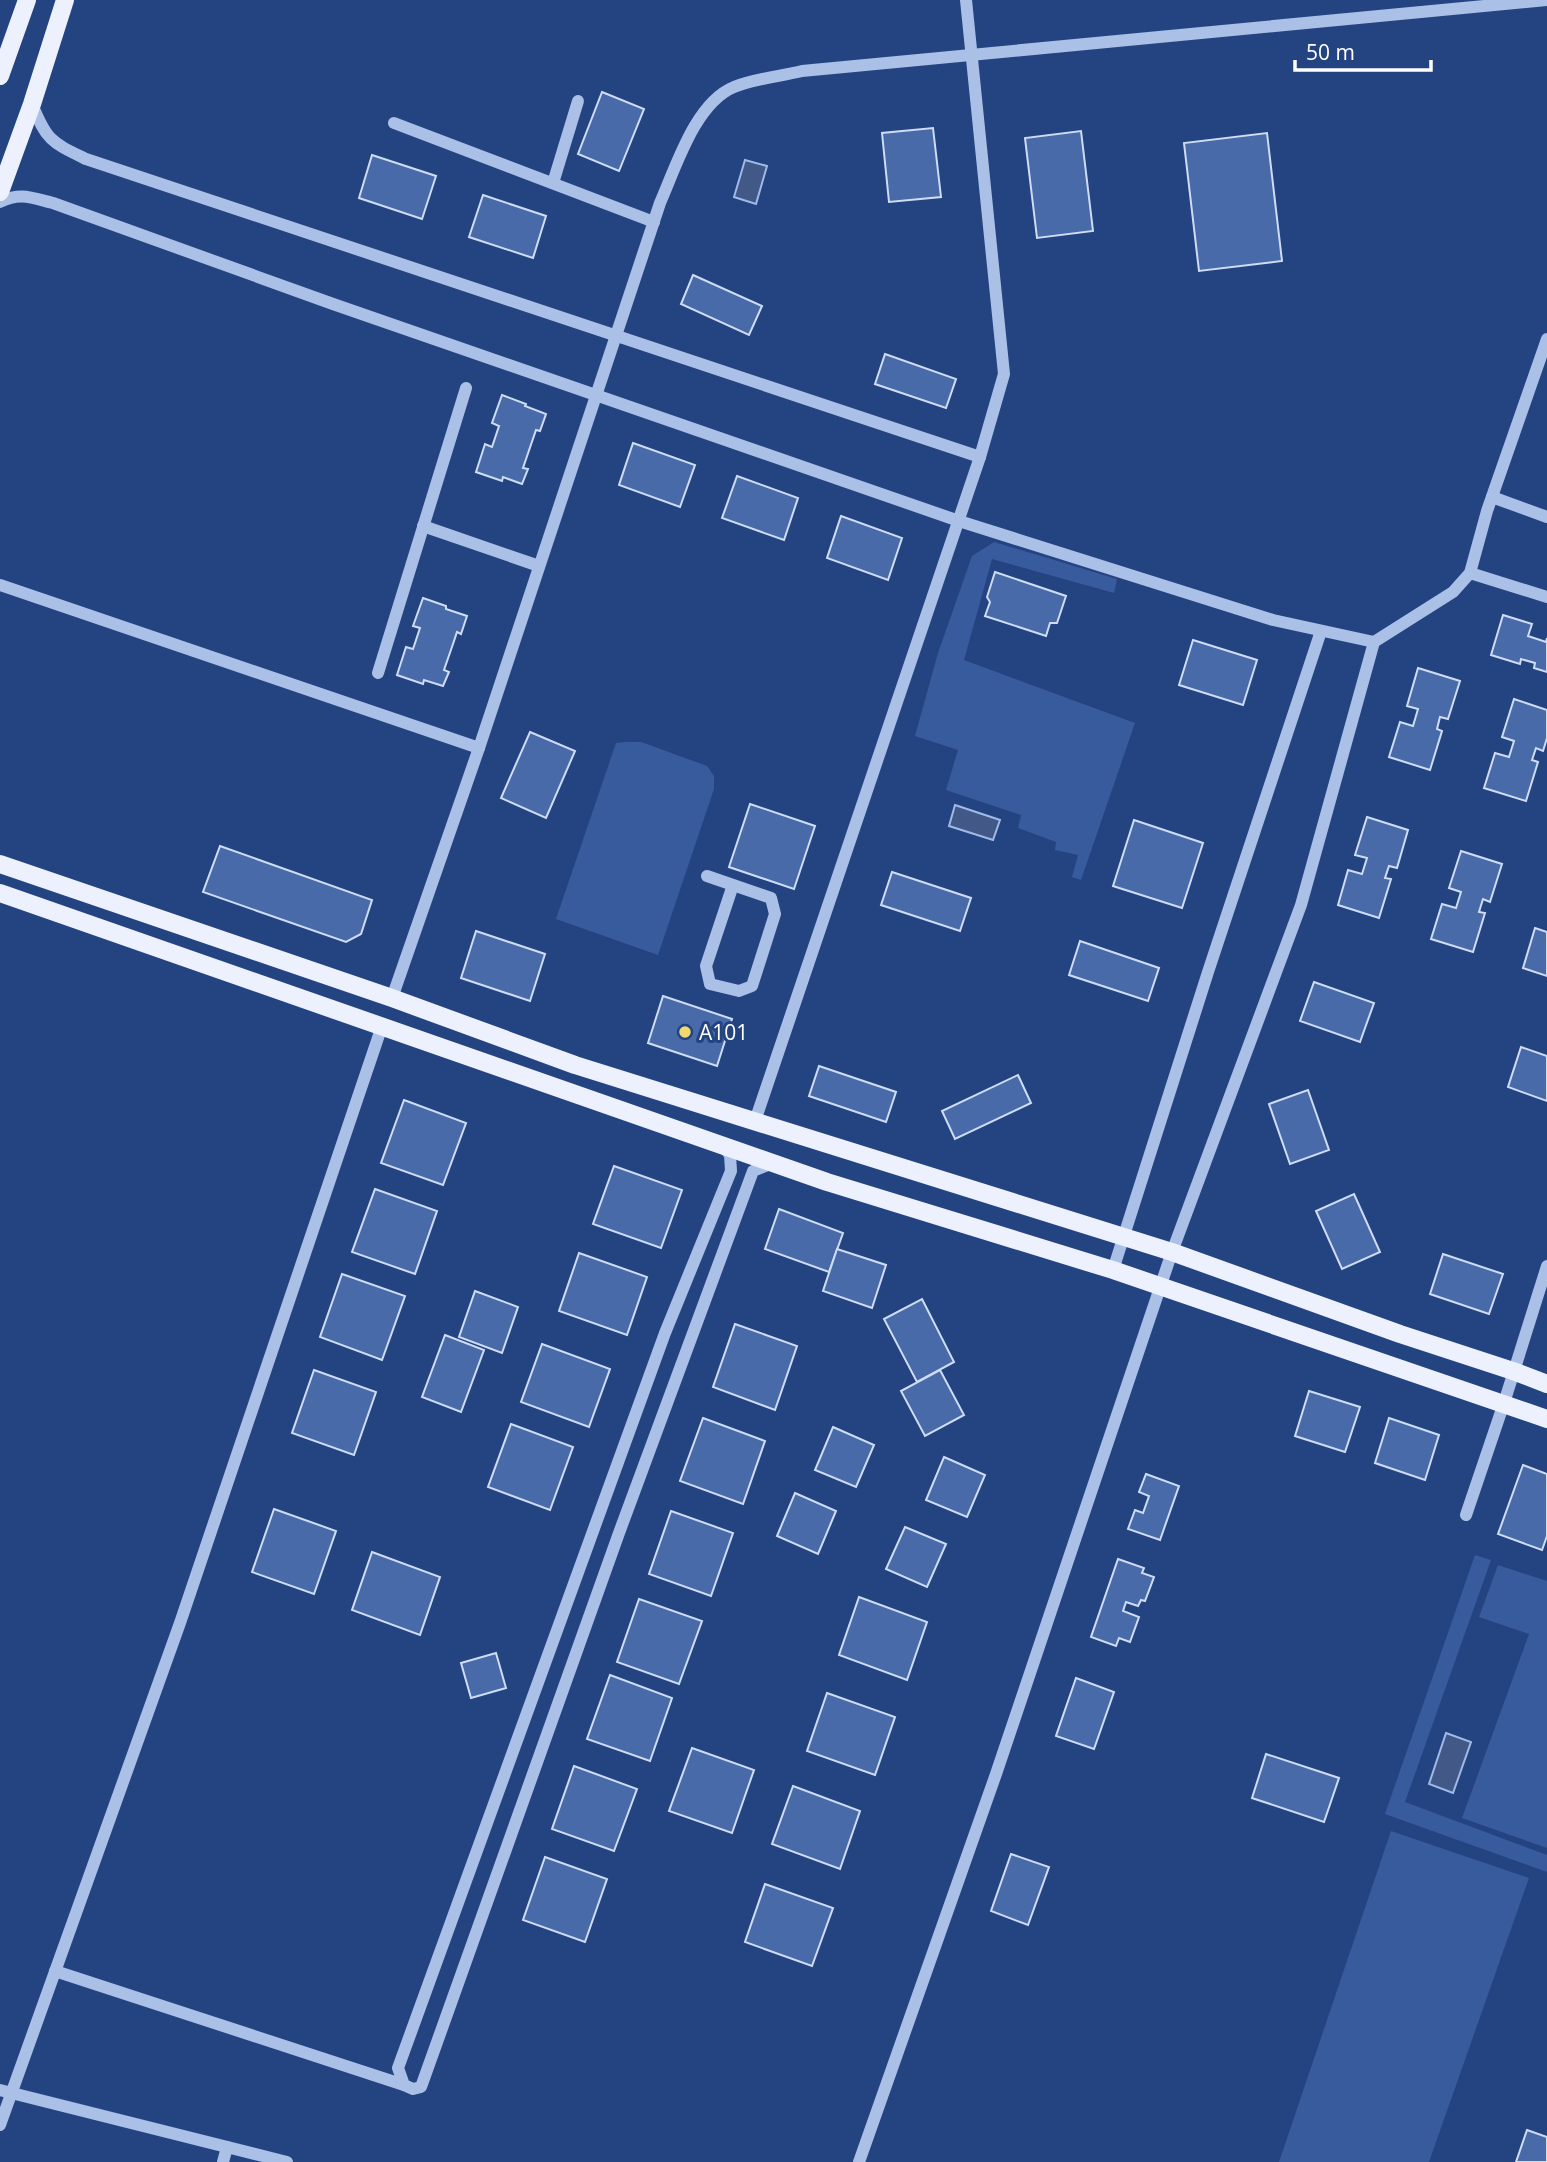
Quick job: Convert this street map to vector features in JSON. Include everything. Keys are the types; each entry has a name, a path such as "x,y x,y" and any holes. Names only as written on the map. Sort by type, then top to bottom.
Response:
{"main road":[{"path":"0,76 27,0"},
{"path":"0,192 65,0"},
{"path":"0,864 392,998 575,1065 1172,1252 1547,1384"},
{"path":"0,893 827,1182 1113,1270 1547,1419"}],"street":[{"path":"755,1121 980,457 1004,374 966,0"},
{"path":"392,998 479,748 654,222 696,123 718,96 734,87 802,71 1547,0"},
{"path":"553,183 578,101"},
{"path":"32,104 48,138 86,159 980,457"},
{"path":"394,123 654,222"},
{"path":"0,202 13,195 22,195 53,203 333,304 959,520 1273,620 1374,642"},
{"path":"859,2162 1000,1761 1172,1252 1301,905 1374,642 1453,592 1471,573 1492,497 1547,339"},
{"path":"378,673 466,388"},
{"path":"1492,497 1547,517"},
{"path":"423,526 539,566"},
{"path":"1471,573 1547,597"},
{"path":"0,585 479,748"},
{"path":"1113,1270 1321,631"},
{"path":"707,876 771,898 775,909 752,986 740,992 710,984 706,966 733,885"},
{"path":"0,2125 5,2091 55,1971 180,1623 382,1026"},
{"path":"404,2085 398,2068 665,1333 731,1171 730,1155 721,1145"},
{"path":"55,1971 413,2089 421,2087 615,1544 753,1171 774,1163"},
{"path":"1466,1515 1547,1266"},
{"path":"5,2091 287,2162"},
{"path":"223,2162 227,2147"}],"shaded area":[{"path":"745,160 767,166 756,204 734,197"},
{"path":"994,542 1117,579 1114,593 992,559 964,660 1135,723 1081,880 1072,877 1078,855 1055,850 1056,842 1018,828 1021,815 946,790 958,750 915,736 938,653 972,556"},
{"path":"641,742 707,766 714,776 714,789 658,955 556,919 616,743"},
{"path":"955,805 1000,820 993,840 949,826"},
{"path":"1475,1555 1491,1560 1405,1802 1547,1855 1547,1872 1385,1814"},
{"path":"1498,1565 1547,1581 1547,1848 1462,1818 1529,1634 1479,1617"},
{"path":"1446,1733 1471,1742 1453,1793 1429,1784"},
{"path":"1391,1831 1529,1878 1429,2162 1279,2162"}],"building":[{"path":"602,92 644,109 619,171 578,154"},
{"path":"933,128 941,197 889,202 882,133"},
{"path":"1081,131 1093,231 1037,238 1025,138"},
{"path":"1267,133 1282,261 1199,271 1184,143"},
{"path":"372,155 436,176 422,219 359,198"},
{"path":"483,195 546,216 533,258 469,237"},
{"path":"693,275 762,306 749,335 681,304"},
{"path":"885,354 956,379 946,408 875,384"},
{"path":"502,395 546,414 540,431 536,430 523,468 528,469 522,484 503,477 502,481 476,472 485,444 492,447 499,426 492,423"},
{"path":"633,443 695,465 680,507 619,485"},
{"path":"737,476 798,498 784,540 722,518"},
{"path":"841,516 902,538 888,580 827,558"},
{"path":"995,572 1066,596 1057,623 1050,623 1046,636 985,616 990,602 987,597"},
{"path":"423,598 467,616 461,634 457,632 444,670 449,672 443,686 424,680 423,684 397,675 406,647 413,649 420,628 413,626"},
{"path":"1503,615 1532,624 1528,636 1546,642 1547,638 1547,672 1534,668 1535,663 1521,659 1520,664 1491,655"},
{"path":"1193,640 1257,660 1243,705 1179,685"},
{"path":"1418,668 1460,681 1448,719 1440,717 1437,729 1442,731 1430,770 1389,757 1400,722 1413,726 1418,709 1407,706"},
{"path":"1514,699 1547,710 1547,738 1543,751 1536,748 1532,760 1538,762 1526,801 1484,788 1495,753 1509,757 1514,741 1502,737"},
{"path":"530,732 575,751 546,818 501,798"},
{"path":"750,804 815,826 794,889 729,867"},
{"path":"1367,817 1408,830 1397,868 1389,866 1385,878 1391,879 1379,918 1338,905 1348,870 1362,874 1367,858 1355,855"},
{"path":"1134,820 1203,843 1182,908 1113,886"},
{"path":"220,846 372,900 361,934 346,942 203,892"},
{"path":"1461,851 1502,864 1490,902 1483,899 1479,912 1485,913 1473,952 1431,939 1442,904 1456,908 1461,892 1449,888"},
{"path":"892,872 971,898 960,931 881,905"},
{"path":"1535,928 1547,932 1547,976 1523,968"},
{"path":"476,931 545,954 530,1001 461,978"},
{"path":"1080,941 1159,968 1148,1001 1069,975"},
{"path":"1314,982 1374,1003 1360,1042 1300,1021"},
{"path":"663,996 732,1019 717,1066 648,1043"},
{"path":"1521,1047 1547,1056 1547,1101 1508,1087"},
{"path":"819,1066 896,1092 886,1122 809,1096"},
{"path":"1018,1075 1031,1103 955,1139 942,1111"},
{"path":"1308,1090 1329,1150 1290,1164 1269,1104"},
{"path":"404,1100 466,1123 443,1185 381,1163"},
{"path":"614,1166 682,1190 661,1248 593,1224"},
{"path":"375,1189 437,1211 415,1274 352,1252"},
{"path":"1354,1194 1380,1252 1342,1269 1316,1211"},
{"path":"779,1209 843,1233 829,1272 765,1249"},
{"path":"837,1249 886,1265 872,1308 823,1291"},
{"path":"579,1253 647,1277 627,1335 559,1311"},
{"path":"1443,1254 1503,1274 1489,1314 1430,1294"},
{"path":"342,1274 405,1296 382,1360 320,1337"},
{"path":"475,1291 518,1307 502,1353 459,1337"},
{"path":"922,1299 954,1362 917,1382 884,1319"},
{"path":"735,1324 797,1346 775,1410 713,1387"},
{"path":"445,1335 484,1350 461,1412 422,1397"},
{"path":"542,1344 610,1369 589,1427 521,1402"},
{"path":"314,1370 376,1392 354,1455 292,1433"},
{"path":"940,1370 964,1415 925,1436 901,1391"},
{"path":"1309,1391 1360,1407 1345,1452 1295,1436"},
{"path":"703,1418 765,1441 743,1504 680,1481"},
{"path":"1389,1418 1439,1435 1425,1480 1375,1463"},
{"path":"511,1424 573,1447 550,1510 488,1487"},
{"path":"833,1427 874,1445 856,1487 815,1470"},
{"path":"944,1457 985,1475 967,1517 926,1500"},
{"path":"1523,1465 1547,1474 1547,1536 1542,1550 1498,1534"},
{"path":"1146,1474 1179,1486 1160,1540 1128,1529 1135,1510 1143,1513 1149,1496 1139,1492"},
{"path":"795,1493 836,1511 818,1554 777,1536"},
{"path":"274,1509 336,1531 314,1594 252,1572"},
{"path":"671,1511 733,1533 711,1596 649,1574"},
{"path":"905,1527 946,1544 927,1587 886,1569"},
{"path":"372,1552 440,1577 420,1635 352,1610"},
{"path":"1118,1559 1144,1568 1142,1573 1154,1577 1145,1601 1141,1600 1138,1606 1126,1602 1123,1611 1139,1617 1130,1642 1119,1638 1116,1646 1091,1637"},
{"path":"859,1597 927,1622 907,1680 839,1655"},
{"path":"639,1599 702,1621 679,1684 617,1662"},
{"path":"496,1653 506,1688 471,1698 461,1663"},
{"path":"610,1675 672,1698 650,1761 587,1739"},
{"path":"1076,1678 1114,1692 1094,1749 1056,1736"},
{"path":"827,1693 895,1717 875,1775 807,1751"},
{"path":"692,1748 754,1770 732,1833 669,1811"},
{"path":"1266,1754 1339,1778 1324,1822 1252,1798"},
{"path":"574,1766 637,1789 614,1851 552,1829"},
{"path":"793,1786 860,1811 840,1869 772,1844"},
{"path":"1011,1854 1049,1867 1028,1925 991,1911"},
{"path":"545,1857 607,1879 585,1942 523,1920"},
{"path":"765,1884 833,1908 812,1966 745,1942"},
{"path":"1527,2130 1547,2137 1547,2162 1516,2162"}],"place":[{"name":"A101","path":"685,1032"}]}
